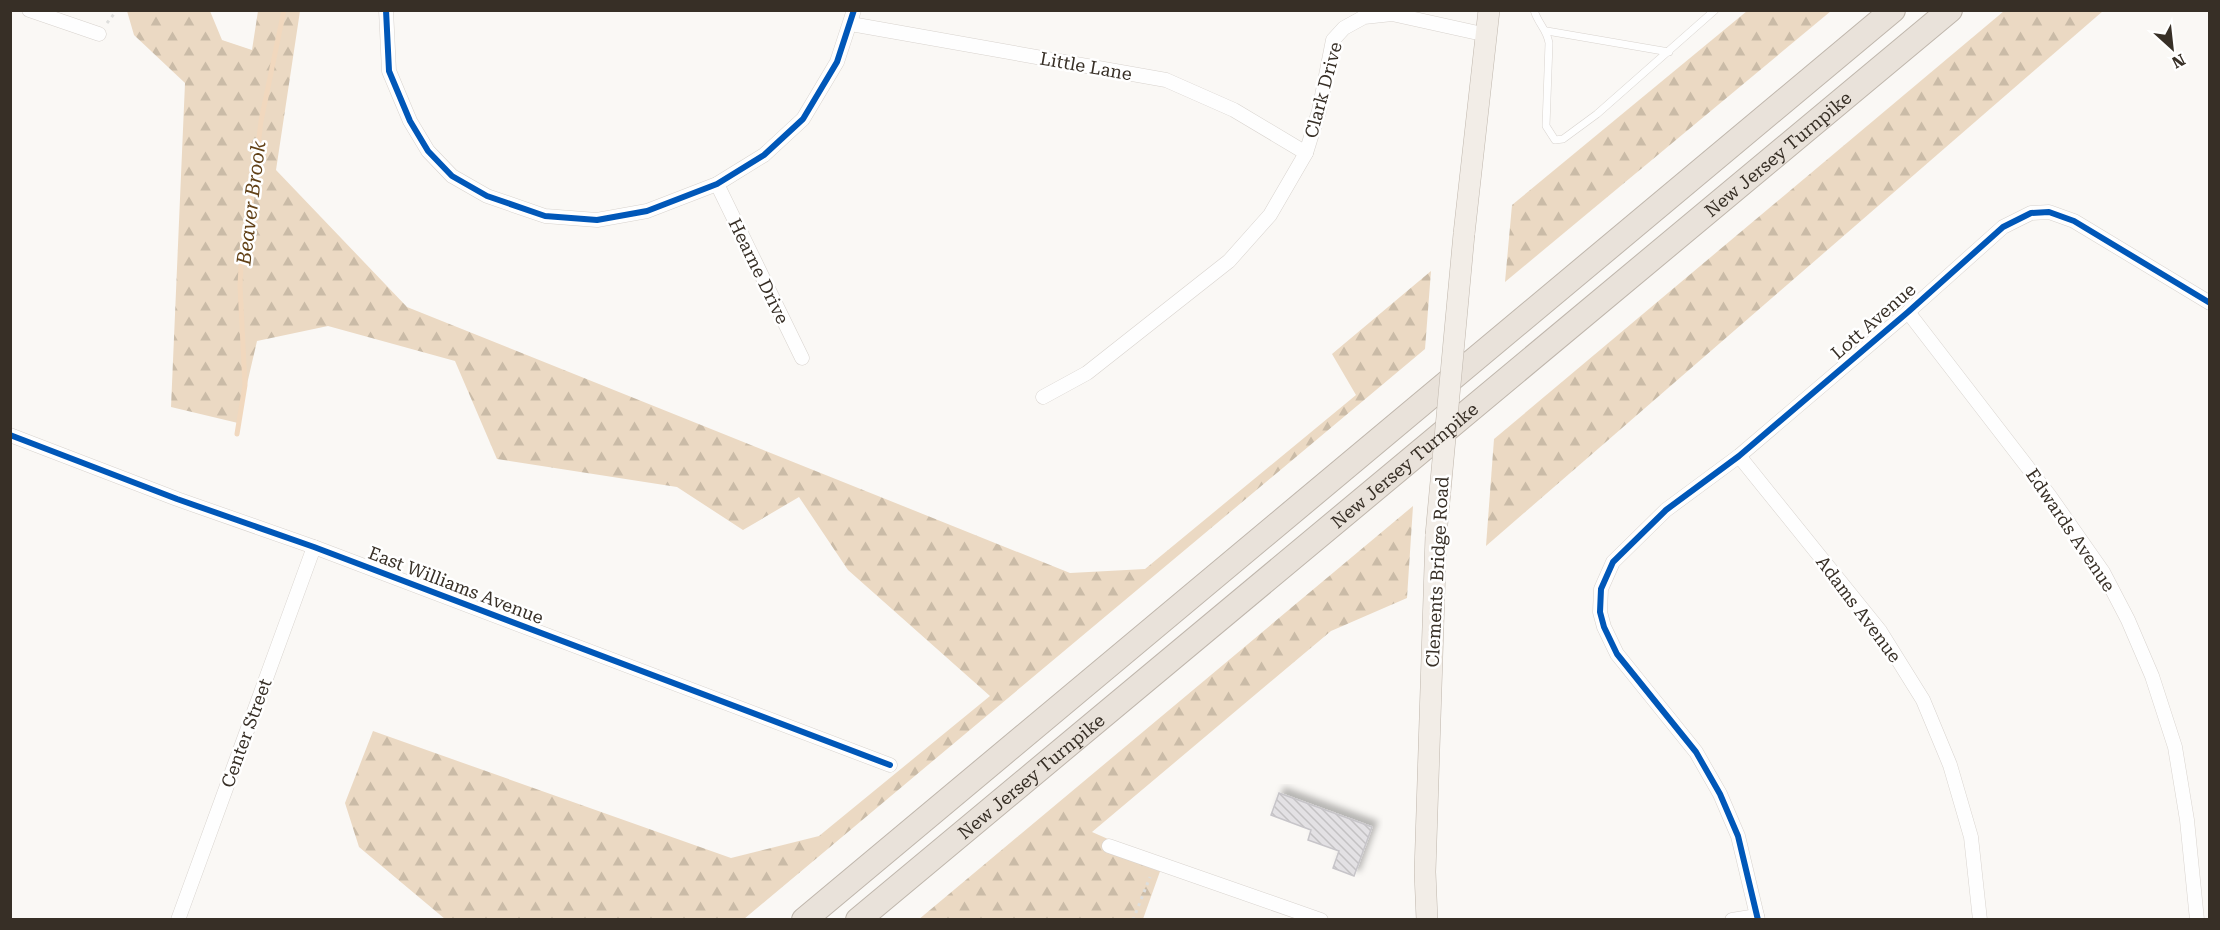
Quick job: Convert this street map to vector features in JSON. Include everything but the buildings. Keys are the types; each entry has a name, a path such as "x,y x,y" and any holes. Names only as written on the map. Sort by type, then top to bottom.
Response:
{"highway":[{"name":"New Jersey Turnpike","path":"804,920 1893,10"},
{"name":"New Jersey Turnpike","path":"858,920 1950,10"}],"main road":[{"name":"Clements Bridge Road","path":"1427,920 1425,872 1436,535 1464,234 1489,10"}],"street":[{"path":"29,10 99,34"},
{"path":"386,10 389,71 410,122 428,151 452,176 487,196 544,216 597,220 647,211 717,184 764,155 803,119 837,62 853,17"},
{"name":"Clark Drive","path":"1043,397 1087,373 1229,261 1270,215 1306,153 1319,111 1333,40 1344,28 1364,17 1392,14 1487,35"},
{"name":"Little Lane","path":"853,17 1166,81 1234,110 1306,153"},
{"name":"Hearne Drive","path":"717,184 802,358"},
{"name":"Lott Avenue","path":"1757,918 1738,836 1720,794 1696,752 1617,654 1604,627 1600,612 1601,589 1613,562 1666,510 1739,456 1908,312 2003,227 2031,213 2049,212 2074,221 2210,303"},
{"name":"Edwards Avenue","path":"1908,312 2049,495 2103,572 2128,620 2152,676 2175,747 2187,820 2197,920"},
{"name":"East Williams Avenue","path":"10,435 177,499 314,547 890,765"},
{"name":"Adams Avenue","path":"1739,456 1880,631 1923,700 1950,765 1971,837 1980,920"},
{"name":"Center Street","path":"178,920 314,547"},
{"path":"1109,846 1321,920"},
{"path":"1732,920 1757,918"}],"lane":[{"path":"1534,10 1540,24 1547,31 1669,52"},
{"path":"1547,31 1549,43 1546,126 1555,140 1563,139 1597,114 1715,10"}],"path":[{"path":"1133,920 1151,875"}],"green space":[{"path":"127,11 210,11 222,40 252,50 258,11 300,11 276,170 407,307 1070,573 1145,569 1356,395 1332,354 1431,271 1425,349 744,919 445,919 359,847 345,803 373,731 731,858 819,836 990,696 848,570 799,497 743,530 677,487 497,459 455,361 328,326 257,341 238,423 171,407 185,83 134,35"},
{"path":"1747,11 1831,11 1505,282 1512,205"},
{"path":"2004,11 2103,11 1486,546 1494,439"},
{"path":"1413,506 1407,598 1331,631 1092,832 1163,863 1143,919 918,920"}],"waterway":[{"name":"Beaver Brook","path":"237,434 245,385 240,286 242,248 251,205 261,121 284,10"}],"cycle path":[{"path":"386,10 389,71 410,121 428,151 452,176 487,196 545,216 597,220 647,211 717,184 764,155 803,119 837,62 854,10"},
{"path":"1758,920 1738,836 1720,794 1696,752 1617,654 1604,627 1600,612 1601,589 1613,562 1666,510 1739,456 1908,312 2003,227 2031,213 2049,212 2074,221 2210,303"},
{"path":"10,435 177,499 314,547 890,765"}]}
